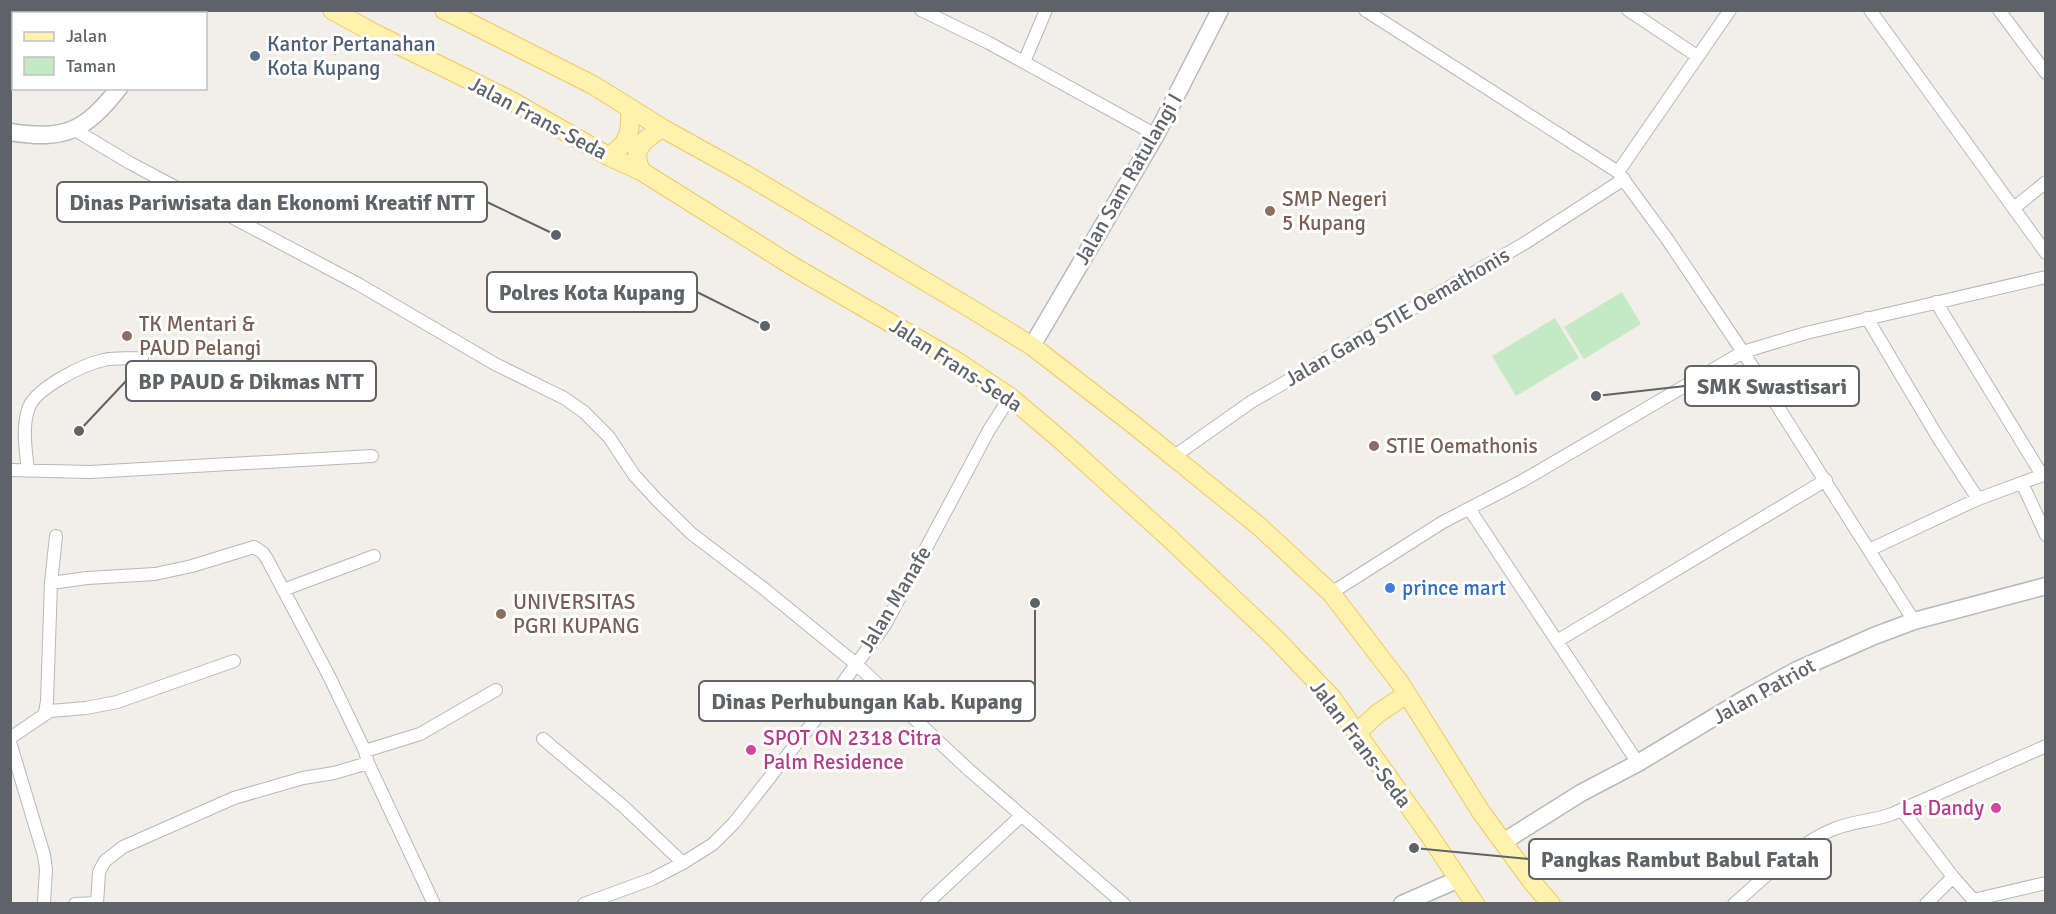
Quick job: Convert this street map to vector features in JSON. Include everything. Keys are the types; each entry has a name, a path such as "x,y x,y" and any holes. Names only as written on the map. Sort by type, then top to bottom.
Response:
{"main road":[{"name":"Jalan Frans-Seda","path":"332,10 508,99 608,156 641,171 794,267 958,362 1010,397 1135,506 1275,638 1332,698 1475,903"},
{"path":"450,12 593,85 1032,346 1260,527 1331,593 1407,694 1481,812 1551,903"},
{"path":"608,156 621,148 627,138 631,122 630,109"},
{"path":"641,171 637,163 637,153 641,145 662,128"},
{"path":"1356,734 1377,714 1407,694"}],"street":[{"path":"921,10 989,43 1156,135"},
{"path":"1024,62 1046,10"},
{"name":"Jalan Sam Ratulangi I","path":"1032,346 1156,135 1220,10"},
{"path":"1365,10 1621,175 1743,352 1914,621"},
{"path":"1628,10 1697,56"},
{"path":"1621,175 1697,56 1730,10"},
{"path":"1870,10 2046,253"},
{"path":"1999,10 2046,73"},
{"path":"10,132 54,136 75,130 106,105 117,90"},
{"path":"75,130 130,164 358,284 495,364 564,399 598,424 634,475 692,534 856,664 969,770 1124,903"},
{"name":"Jalan Gang STIE Oemathonis","path":"1173,457 1251,402 1525,243 1621,175"},
{"path":"2014,208 2046,182"},
{"path":"1331,593 1443,522 1470,510 1743,352 1806,333 2046,277"},
{"path":"1869,550 1978,500 2044,474 1936,302"},
{"path":"1868,318 1939,440 1978,500"},
{"path":"28,471 25,426 28,408 33,400 53,383 84,367 105,360 142,358"},
{"name":"Jalan Manafe","path":"584,903 644,882 683,863 713,844 734,823 885,625 988,430 1010,397"},
{"path":"10,470 90,472 372,456"},
{"path":"1557,641 1826,480"},
{"path":"2022,483 2046,535"},
{"path":"1470,510 1638,763"},
{"path":"45,713 51,583 56,536"},
{"path":"51,583 87,578 155,574 254,548 263,553 329,676 434,903"},
{"path":"283,590 374,556"},
{"name":"Jalan Patriot","path":"1503,842 1581,793 1638,763 1797,670 1914,621 2046,586"},
{"path":"45,903 44,855 10,740 45,713 59,709 86,708 117,702 234,661"},
{"path":"75,903 97,903 99,872 105,861 123,847 234,798 303,778 334,773 420,734 496,690"},
{"path":"543,739 624,807 683,863"},
{"path":"1734,903 1794,854 1833,829 1855,822 1874,820 1902,810 2046,746"},
{"path":"1902,810 1953,878 1975,902 2046,883"},
{"path":"927,903 1021,816"},
{"path":"1926,903 1953,878"},
{"path":"1402,903 1459,879"}],"green space":[{"path":"1622,292 1641,324 1584,359 1564,327"},
{"path":"1555,318 1579,358 1516,396 1492,356"}],"place":[{"name":"Kantor Pertanahan Kota Kupang","path":"255,56"},
{"name":"SMP Negeri 5 Kupang","path":"1270,211"},
{"name":"Dinas Pariwisata dan Ekonomi Kreatif NTT","path":"556,235"},
{"name":"Polres Kota Kupang","path":"765,326"},
{"name":"TK Mentari & PAUD Pelangi","path":"127,336"},
{"name":"SMK Swastisari","path":"1596,396"},
{"name":"BP PAUD & Dikmas NTT","path":"79,431"},
{"name":"STIE Oemathonis","path":"1374,446"},
{"name":"prince mart","path":"1390,588"},
{"name":"Dinas Perhubungan Kab. Kupang","path":"1035,603"},
{"name":"UNIVERSITAS PGRI KUPANG","path":"501,614"},
{"name":"SPOT ON 2318 Citra Palm Residence","path":"751,750"},
{"name":"La Dandy","path":"1996,808"},
{"name":"Pangkas Rambut Babul Fatah","path":"1414,848"}]}
